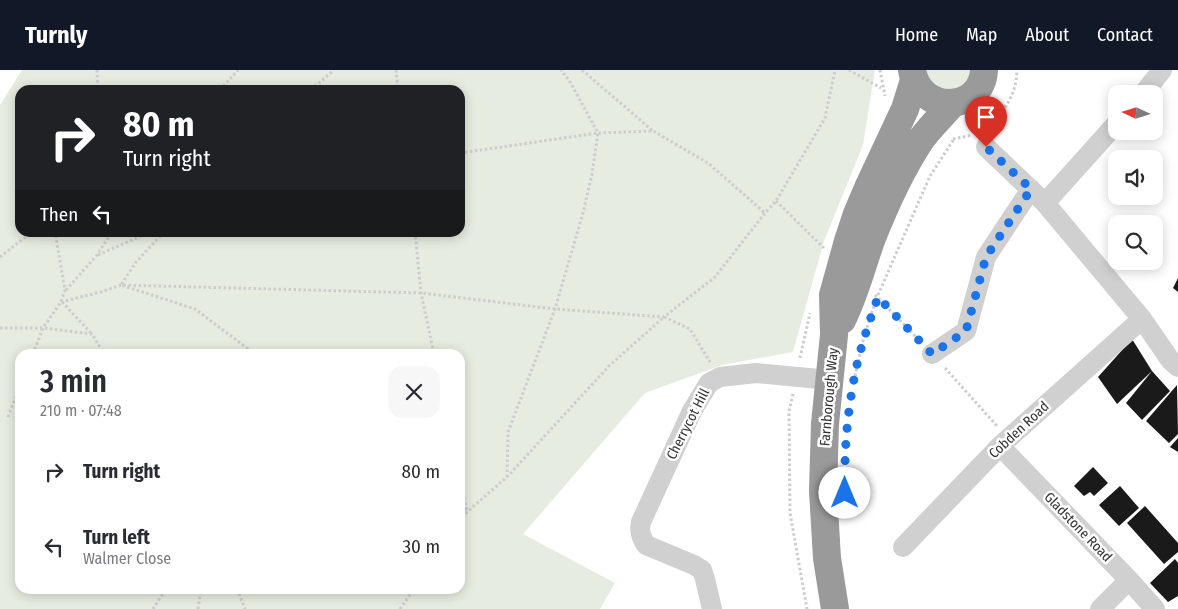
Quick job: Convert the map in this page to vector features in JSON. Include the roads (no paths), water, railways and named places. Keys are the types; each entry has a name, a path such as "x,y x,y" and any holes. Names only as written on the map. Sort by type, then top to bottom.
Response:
{"highway":[{"path":"913,75 920,91 929,99 941,103 953,103 964,100 973,94 980,85 984,70"},
{"name":"Farnborough Way","path":"835,609 827,558 823,491 825,433 840,385 834,335 833,295 848,240 868,188 905,109 913,75"},
{"name":"Farnborough Way","path":"834,335 852,300 867,289 881,217 912,156 925,135 953,103"}],"street":[{"path":"1150,85 1162,70"},
{"path":"932,354 966,331 986,257 1038,196 1108,131"},
{"path":"986,147 1038,196 1142,319 1171,361 1178,367"},
{"name":"Cobden Road","path":"903,547 1004,442 1142,319"},
{"name":"Cherrycot Hill","path":"712,609 702,570 646,545 640,528 641,522 700,396 709,383 720,377 756,373 796,375 840,385"},
{"name":"Gladstone Road","path":"1004,442 1130,580 1154,609"},
{"path":"1100,609 1130,580"}]}
